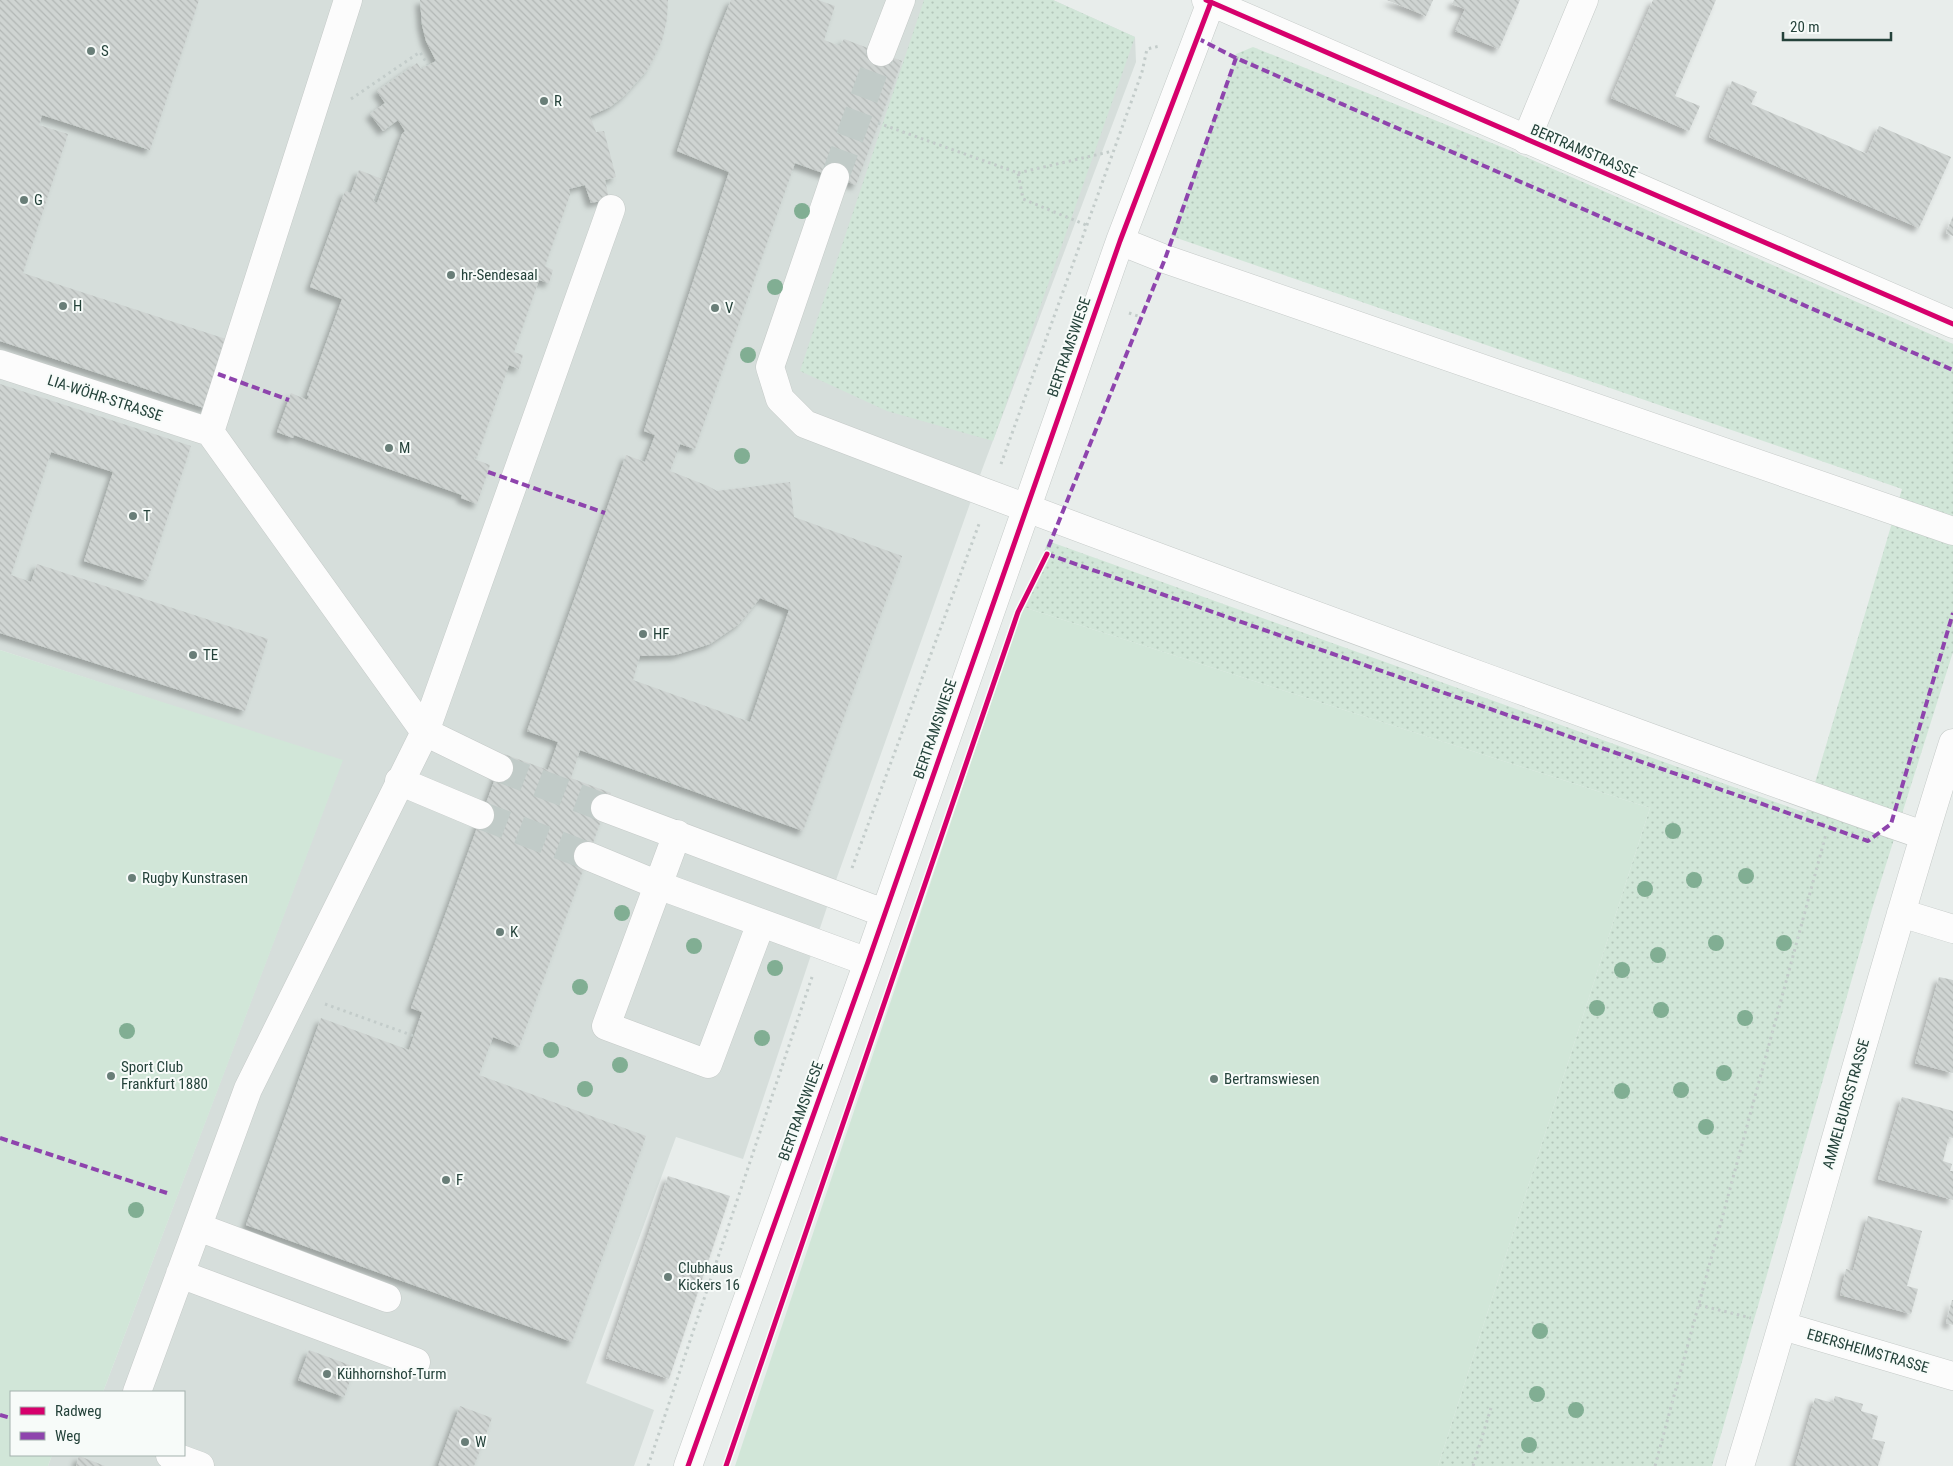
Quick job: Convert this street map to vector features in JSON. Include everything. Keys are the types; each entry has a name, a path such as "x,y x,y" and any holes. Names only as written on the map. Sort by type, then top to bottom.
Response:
{"street":[{"path":"348,0 210,432 425,732 499,768"},
{"path":"882,52 900,0"},
{"path":"1526,140 1584,0"},
{"name":"BERTRAMSTRASSE","path":"1208,1 1953,324"},
{"name":"BERTRAMSWIESE","path":"688,1466 868,962 1120,241 1208,1"},
{"path":"835,178 770,367 780,399 805,424 1025,509 1834,805 1924,835"},
{"path":"137,1391 248,1089 399,781 425,732 611,209"},
{"path":"1120,241 1190,268 1953,531"},
{"name":"LIA-WÖHR-STRASSE","path":"0,364 210,432"},
{"name":"AMMELBURGSTRASSE","path":"1740,1466 1783,1326 1900,913 1953,743"},
{"path":"399,781 480,816"},
{"path":"605,808 884,913"},
{"path":"677,834 606,1026 708,1064 761,923"},
{"path":"588,856 658,885 868,962"},
{"path":"1900,913 1953,929"},
{"path":"198,1227 387,1298"},
{"path":"180,1274 416,1362"},
{"name":"EBERSHEIMSTRASSE","path":"1783,1326 1953,1376"},
{"path":"173,1456 200,1466"}],"path":[{"path":"841,897 990,495 1142,72 1147,49"},
{"path":"320,87 353,99 420,52 428,65"},
{"path":"878,124 1018,173 1113,151"},
{"path":"1018,173 1022,199 1086,225"},
{"path":"1655,1466 1834,805"},
{"path":"648,1466 822,946"},
{"path":"296,993 414,1036"},
{"path":"1699,1305 1783,1326"},
{"path":"1473,1466 1491,1408"}],"shaded area":[{"path":"0,0 1053,0 1135,37 1136,62 983,467 835,883 743,1159 676,1137 586,1383 654,1410 634,1466 48,1466 52,1456 185,1456 185,1391 103,1391 342,761 0,650"}],"green space":[{"path":"924,0 1053,0 1135,37 993,441 887,411 800,371"},
{"path":"1253,47 1514,152 1953,344 1953,652 1872,909 1712,1466 1438,1466 1650,808 1023,607 1048,541 1806,813 1902,489 1171,236 1236,54"},
{"name":"Bertramswiesen","path":"1023,607 1650,808 1438,1466 735,1466"},
{"name":"Sport Club Frankfurt 1880","path":"0,650 343,760 103,1391 10,1391 10,1456 52,1456 48,1466 0,1466"}],"building":[{"path":"0,0 199,0 150,150 42,115 39,125 68,134 23,273 229,340 207,409 0,341"},
{"path":"420,0 668,0 667,19 662,41 648,69 624,96 610,107 590,116 596,132 604,131 616,177 605,180 609,199 591,203 585,185 569,189 570,195 545,266 553,270 549,283 539,280 514,352 523,355 519,369 509,365 477,457 475,456 474,459 490,465 477,504 461,498 462,495 294,435 293,438 277,432 291,393 307,400 309,396 307,395 342,299 310,287 345,191 351,193 359,170 382,179 373,201 377,203 402,134 405,131 398,120 383,131 370,114 385,103 377,91 417,63 421,69 436,61 426,41 422,25"},
{"path":"731,0 818,0 835,6 824,40 840,46 844,39 902,61 856,185 795,163 695,449 680,444 670,471 717,491 790,482 794,517 902,556 803,831 580,750 571,778 611,793 519,1047 493,1037 479,1075 646,1136 572,1342 246,1225 321,1018 409,1050 422,1012 411,1008 504,754 548,770 558,742 527,731 626,455 645,462 655,435 644,431 729,172 677,151 712,47","holes":["760,598 789,610 750,722 633,680 640,656 676,655 710,644 739,624"]},
{"path":"1387,0 1433,0 1426,16"},
{"path":"1454,0 1520,0 1499,49 1455,31 1465,9 1452,4"},
{"path":"1653,0 1716,0 1675,96 1700,106 1689,131 1611,98"},
{"path":"1732,81 1757,92 1751,104 1867,154 1879,126 1951,157 1919,228 1709,137"},
{"path":"1953,216 1953,236 1946,233"},
{"name":"T","path":"0,384 191,446 147,581 84,561 113,472 51,452 11,575 31,582 37,564 268,639 245,711 0,633"},
{"path":"1939,977 1953,980 1953,1073 1915,1063"},
{"path":"1902,1097 1953,1111 1953,1138 1949,1137 1943,1161 1952,1164 1950,1171 1953,1171 1953,1200 1878,1179"},
{"name":"Clubhaus Kickers 16","path":"668,1176 730,1196 669,1379 606,1358"},
{"path":"1868,1216 1922,1231 1907,1286 1918,1289 1911,1314 1840,1295 1846,1269 1853,1271"},
{"path":"1953,1300 1953,1325 1946,1323"},
{"name":"Kühhornshof-Turm","path":"309,1350 355,1367 344,1397 298,1380"},
{"path":"1835,1396 1863,1404 1861,1411 1878,1416 1872,1439 1885,1442 1878,1466 1795,1466 1815,1398 1833,1403"},
{"name":"W","path":"460,1406 492,1418 474,1466 438,1466"},
{"path":"79,1456 105,1466 76,1466"}],"tunnel":[{"path":"835,177 881,52"},
{"path":"499,768 605,808"},
{"path":"480,815 588,856"}],"marked path":[{"path":"1197,38 1236,58 1953,370"},
{"path":"1044,558 1165,259 1236,58"},
{"path":"218,374 289,400"},
{"path":"488,472 605,513"},
{"path":"1047,554 1868,841 1891,824 1953,613"},
{"path":"0,1138 167,1193"},
{"path":"0,1415 10,1418"}],"cycle path":[{"path":"1206,0 1953,324"},
{"path":"688,1466 868,962 1120,241 1211,2"},
{"path":"726,1466 1018,612 1047,554"}],"place":[{"name":"S","path":"91,51"},
{"name":"R","path":"544,101"},
{"name":"G","path":"24,200"},
{"name":"hr-Sendesaal","path":"451,275"},
{"name":"H","path":"63,306"},
{"name":"V","path":"715,308"},
{"name":"M","path":"389,448"},
{"name":"T","path":"133,516"},
{"name":"HF","path":"643,634"},
{"name":"TE","path":"193,655"},
{"name":"Rugby Kunstrasen","path":"132,878"},
{"name":"K","path":"500,932"},
{"name":"Sport Club Frankfurt 1880","path":"111,1076"},
{"name":"Bertramswiesen","path":"1214,1079"},
{"name":"F","path":"446,1180"},
{"name":"Clubhaus Kickers 16","path":"668,1277"},
{"name":"Kühhornshof-Turm","path":"327,1374"},
{"name":"W","path":"465,1442"}]}
